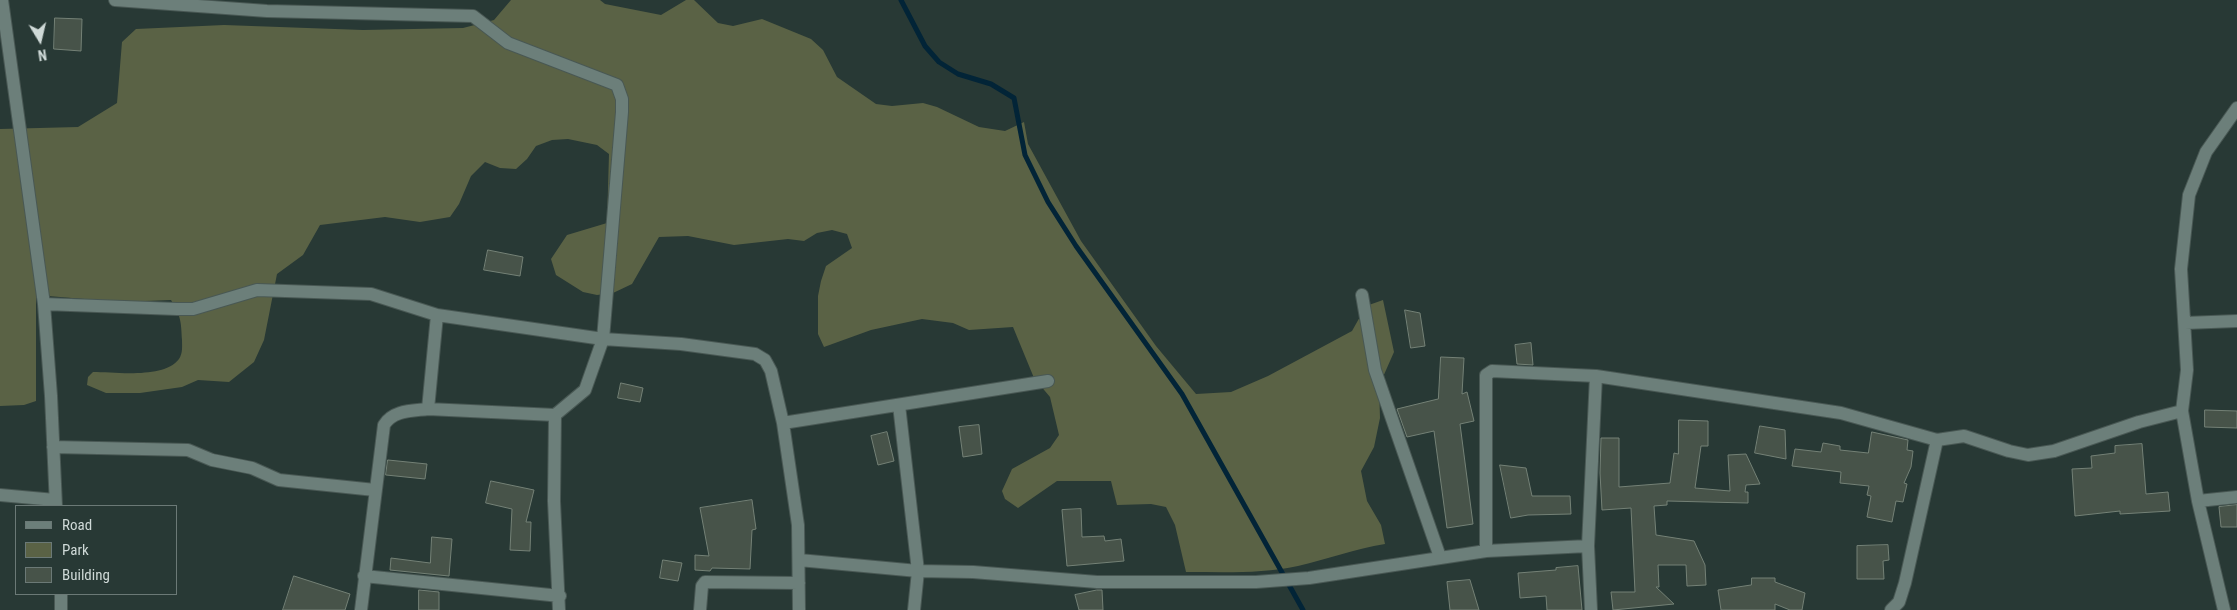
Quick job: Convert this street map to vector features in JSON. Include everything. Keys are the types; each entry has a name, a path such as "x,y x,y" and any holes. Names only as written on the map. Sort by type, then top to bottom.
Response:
{"street":[{"path":"0,495 55,503 44,304 2,0"},
{"path":"115,0 267,10 473,16 508,43 617,86 622,99 622,112 603,339 585,390 555,415 428,409 396,414 388,418 384,425 361,610"},
{"path":"2224,610 2198,501 2182,411 2187,370 2181,269 2189,195 2206,152 2237,108"},
{"path":"44,304 109,308 193,309 257,290 274,289 371,294 437,315 603,339 681,344 755,354 768,364 774,378 783,423 798,525 799,610"},
{"path":"1362,295 1375,370 1440,557"},
{"path":"428,409 437,315"},
{"path":"2185,323 2237,321"},
{"path":"1486,551 1486,375 1492,371 1596,376 1841,413 1937,440 1964,436 2009,451 2028,455 2054,451 2138,422 2182,411"},
{"path":"1591,610 1588,546 1596,376"},
{"path":"783,423 1048,382"},
{"path":"899,405 918,570 914,610"},
{"path":"555,415 554,501 560,596 559,610"},
{"path":"1891,610 1899,602 1905,583 1937,440"},
{"path":"53,447 188,450 212,460 252,468 280,480 375,490"},
{"path":"2198,501 2237,497"},
{"path":"799,560 1097,582 1256,582 1309,578 1486,551 1588,546"},
{"path":"364,576 560,596"},
{"path":"700,610 702,586 705,582 799,584"},
{"path":"60,595 61,610"}],"green space":[{"path":"511,0 600,0 605,4 661,15 686,0 694,0 718,23 733,26 762,19 811,39 823,50 837,77 876,104 892,106 923,103 937,107 979,127 1005,131 1024,122 1028,144 1081,241 1156,346 1196,394 1231,392 1268,376 1352,331 1366,306 1383,300 1394,352 1379,386 1380,418 1374,447 1361,471 1367,501 1381,525 1385,544 1284,569 1242,572 1186,572 1175,525 1166,507 1151,504 1117,505 1111,481 1057,481 1018,508 1005,499 1002,491 1012,469 1050,448 1059,435 1050,397 1034,378 1013,327 969,330 953,323 922,319 871,330 824,347 818,334 818,296 821,281 826,266 852,248 847,234 832,230 817,233 804,241 788,239 734,245 688,236 659,237 632,284 613,293 597,295 583,292 556,275 551,259 567,235 607,223 609,154 597,145 568,139 552,140 536,146 527,159 516,169 500,168 485,162 471,176 459,204 450,217 420,222 385,217 320,225 303,255 277,274 264,340 254,362 229,382 198,380 182,387 140,393 106,393 87,385 88,377 93,372 151,372 172,365 179,359 182,350 180,319 171,300 120,302 36,295 36,401 24,405 0,406 0,129 78,127 117,103 122,42 136,29 224,25 363,30 463,28 494,20"}],"building":[{"path":"55,18 82,19 81,51 54,49"},
{"path":"488,250 523,257 520,276 484,270"},
{"path":"1405,310 1420,313 1425,346 1411,348"},
{"path":"1531,343 1533,365 1517,364 1515,345"},
{"path":"1441,357 1464,358 1462,394 1467,392 1474,421 1460,424 1473,524 1447,528 1434,431 1407,437 1397,409 1438,399"},
{"path":"621,383 643,388 640,402 618,398"},
{"path":"2205,410 2237,411 2237,428 2205,427"},
{"path":"1679,420 1708,421 1708,446 1701,446 1695,488 1730,491 1728,455 1746,454 1760,484 1746,485 1745,492 1748,492 1748,503 1667,501 1667,505 1654,506 1656,535 1694,541 1705,565 1706,585 1687,586 1686,565 1658,565 1659,587 1656,587 1674,604 1613,610 1611,592 1635,592 1631,508 1602,510 1601,438 1619,438 1619,487 1670,483 1674,453 1678,454"},
{"path":"979,425 982,454 963,457 959,427"},
{"path":"1760,426 1785,430 1786,459 1755,453"},
{"path":"887,432 894,461 878,465 871,436"},
{"path":"1872,432 1908,440 1907,450 1913,451 1911,467 1904,483 1907,484 1903,502 1896,501 1892,522 1867,517 1871,496 1867,495 1869,486 1840,483 1841,472 1792,466 1795,449 1821,452 1823,443 1840,446 1840,450 1868,453"},
{"path":"2142,444 2146,494 2168,492 2170,511 2120,514 2120,511 2075,516 2072,469 2092,468 2091,456 2115,453 2115,446"},
{"path":"388,460 427,464 425,479 386,475"},
{"path":"1500,465 1526,468 1532,496 1570,496 1571,514 1528,515 1511,518"},
{"path":"491,481 534,490 526,522 531,522 530,551 510,550 512,509 486,503"},
{"path":"752,500 756,529 752,530 750,569 712,568 710,571 695,570 695,555 709,556 700,508"},
{"path":"2237,505 2237,527 2221,527 2219,507"},
{"path":"1081,509 1082,537 1104,536 1105,541 1121,539 1124,561 1067,566 1062,510"},
{"path":"432,537 452,539 449,576 390,570 391,558 430,563"},
{"path":"1888,545 1889,560 1883,561 1884,579 1857,579 1857,546"},
{"path":"663,560 682,563 678,581 660,578"},
{"path":"1578,566 1582,610 1547,610 1546,596 1520,598 1518,573"},
{"path":"294,576 350,594 345,610 283,610"},
{"path":"1752,578 1775,578 1775,582 1805,593 1802,610 1790,610 1775,604 1775,610 1721,610 1718,590 1751,585"},
{"path":"1470,580 1479,610 1450,610 1447,582"},
{"path":"419,590 439,592 439,610 419,610"},
{"path":"1102,590 1103,610 1079,610 1075,595"}],"waterway":[{"path":"901,0 925,46 939,62 958,74 991,84 1014,98 1025,155 1048,202 1076,246 1182,394 1303,610"}]}
